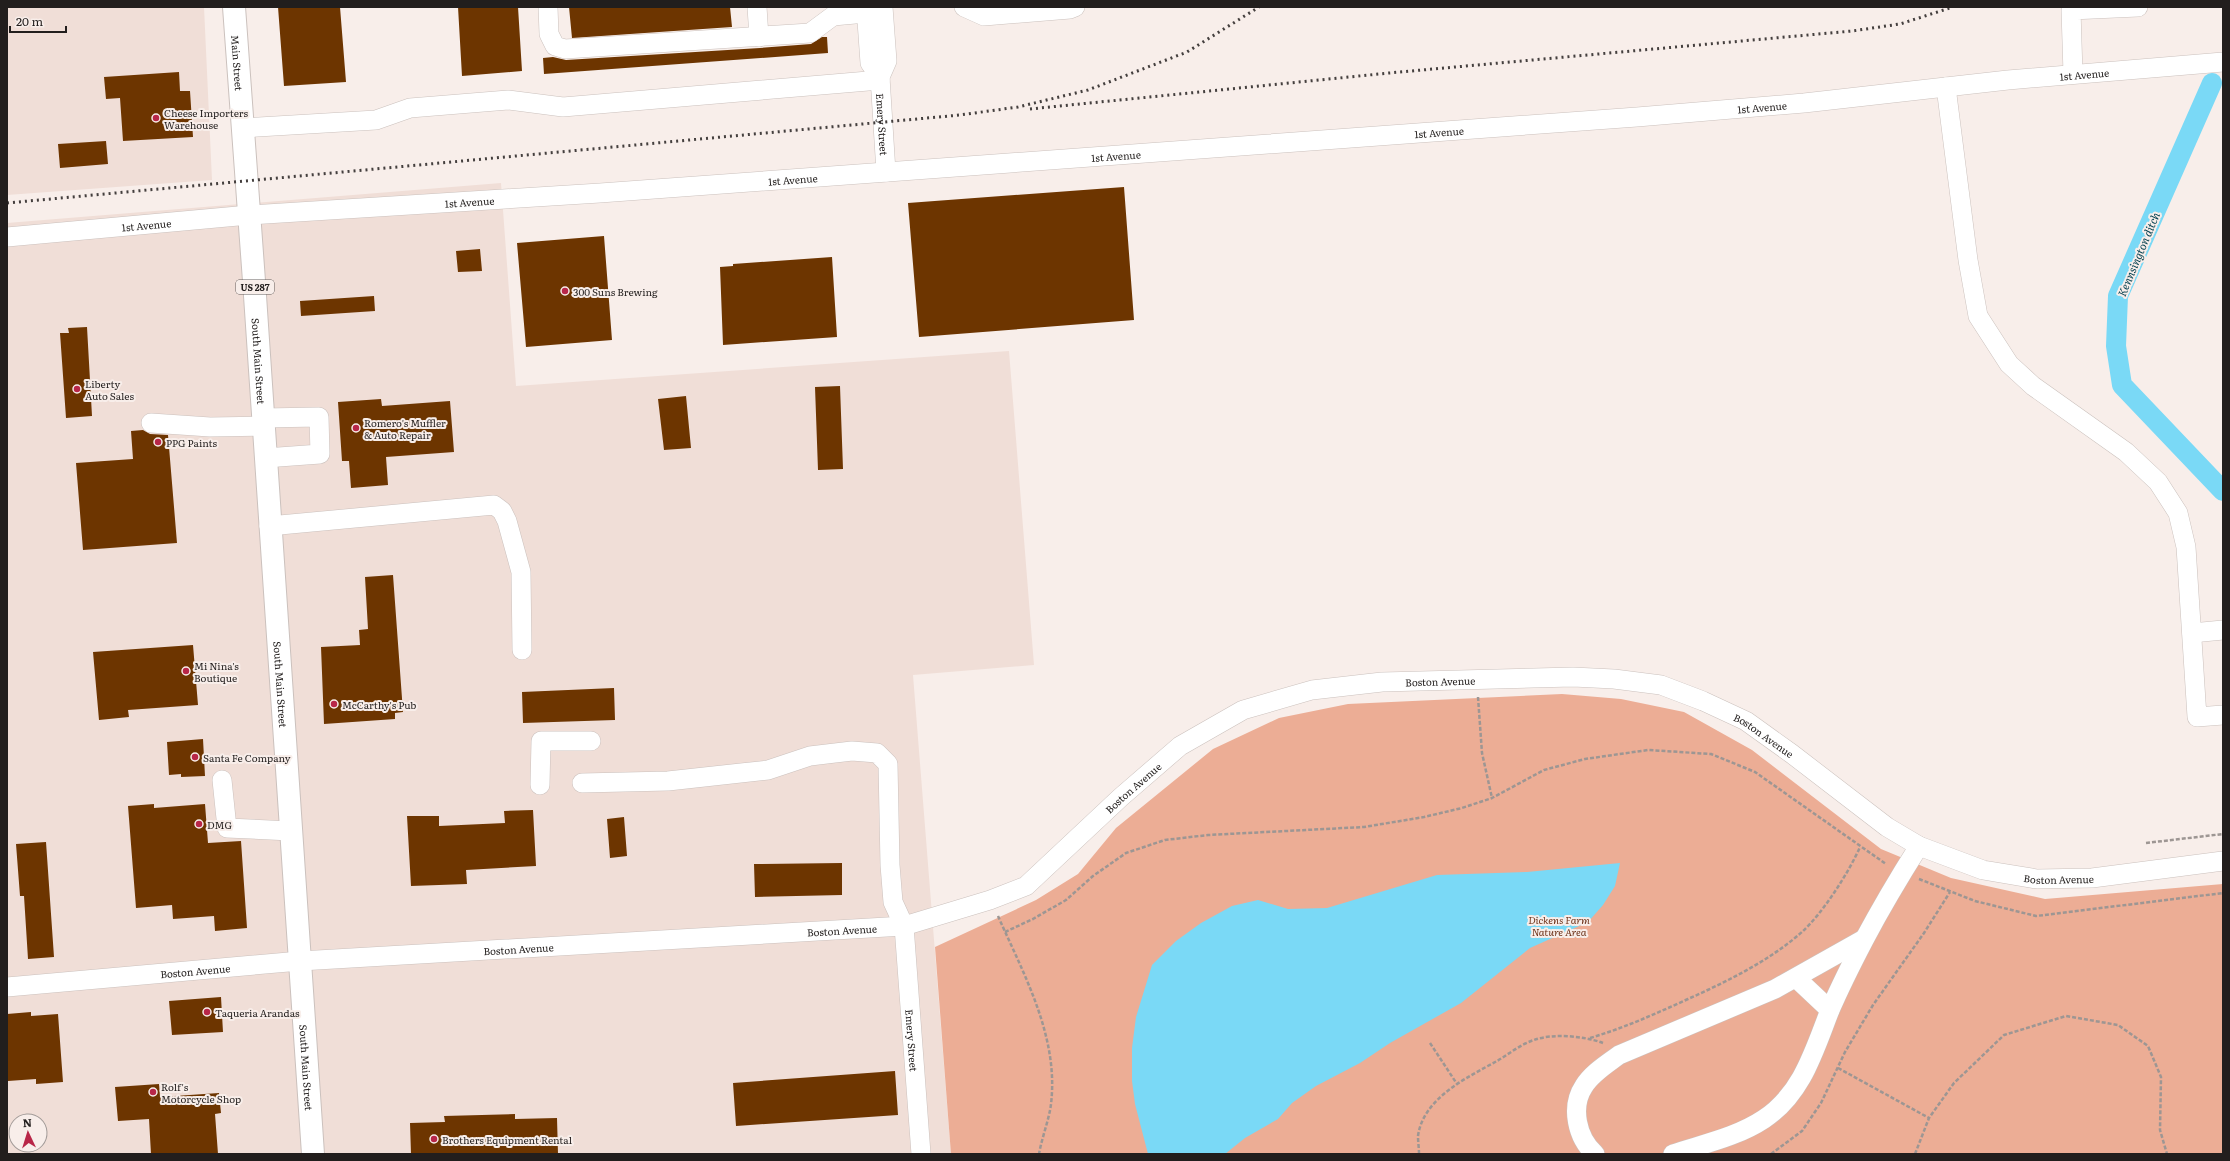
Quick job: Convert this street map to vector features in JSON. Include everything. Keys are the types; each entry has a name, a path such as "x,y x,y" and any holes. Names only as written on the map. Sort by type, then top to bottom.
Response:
{"highway":[{"name":"Main Street","path":"234,7 249,214"},
{"name":"South Main Street","path":"249,214 269,526 313,1154"}],"street":[{"path":"548,7 550,34 555,46 565,49 810,33 833,16 872,9"},
{"path":"757,7 759,37"},
{"path":"964,7 984,16 1070,9 1075,7"},
{"path":"2073,74 2071,8 2138,7"},
{"name":"Emery Street","path":"872,9 887,61 880,79 886,172"},
{"name":"1st Avenue","path":"7,237 249,214 583,194 1637,117 1804,103 2073,74 2223,62"},
{"path":"242,128 376,120 410,108 508,100 564,107 880,79"},
{"path":"1946,87 1968,260 1978,316 2009,364 2033,386 2126,452 2158,482 2178,513 2186,547 2197,717 2223,715"},
{"path":"151,422 210,427 319,417 320,454 265,458"},
{"path":"269,526 494,505 502,511 507,521 521,572 522,650"},
{"path":"2192,633 2223,630"},
{"name":"Boston Avenue","path":"7,987 300,961 904,926 990,900 1026,886 1121,797 1180,746 1243,710 1312,690 1382,682 1478,681 1573,677 1614,679 1661,685 1703,700 1746,721 1792,754 1887,827 1919,846 1983,870 2037,879 2092,878 2223,861"},
{"path":"540,785 541,741 591,741"},
{"path":"582,783 668,781 768,770 810,756 852,751 877,753 888,764 890,865 893,902 904,926"},
{"path":"222,780 227,828 291,832"},
{"path":"1673,1154 1740,1131 1764,1119 1783,1103 1800,1081 1819,1043 1830,1010 1864,939 1919,846"},
{"name":"Emery Street","path":"904,926 921,1154"},
{"path":"1595,1154 1587,1146 1576,1115 1578,1100 1584,1086 1597,1071 1619,1055 1775,989 1864,939"},
{"path":"1796,978 1830,1010"}],"path":[{"path":"1478,681 1482,753 1492,798"},
{"path":"1005,932 1033,919 1066,900 1093,876 1126,853 1165,840 1208,835 1364,827 1424,817 1462,808 1492,798 1544,770 1585,758 1648,750 1711,754 1755,772 1878,860 1950,892 1975,901 2036,916 2223,893"},
{"path":"2146,843 2223,834"},
{"path":"1590,1038 1640,1021 1724,982 1776,953 1804,930 1821,909 1852,866 1860,847"},
{"path":"1772,1154 1802,1131 1821,1104 1838,1068 1873,1005 1924,933 1950,892"},
{"path":"990,900 1024,976 1047,1034 1051,1104 1039,1154"},
{"path":"1915,1154 1929,1118 1954,1083 2004,1035 2066,1016 2118,1026 2148,1046 2161,1077 2160,1130 2167,1154"},
{"path":"1419,1154 1418,1136 1422,1123 1436,1102 1456,1084 1534,1040 1566,1036 1590,1038 1627,1052"},
{"path":"1430,1043 1456,1084"},
{"path":"1838,1068 1929,1118"}],"shaded area":[{"path":"7,7 204,7 212,180 7,195"},
{"path":"501,183 516,386 1009,351 1034,665 913,675 951,1154 8,1154 7,223"}],"green space":[{"name":"Dickens Farm Nature Area","path":"1562,694 1621,699 1684,712 1752,750 1881,849 1951,878 2045,899 2223,884 2223,1154 951,1154 935,947 1036,900 1078,874 1116,828 1213,749 1279,718 1348,704"}],"water":[{"path":"1620,863 1615,886 1603,905 1588,922 1530,948 1461,1003 1390,1043 1360,1063 1316,1086 1292,1103 1278,1119 1245,1138 1225,1154 1148,1154 1135,1104 1132,1081 1132,1048 1136,1017 1152,965 1176,941 1201,923 1232,906 1258,900 1288,909 1327,908 1437,875 1527,872"}],"building":[{"path":"278,7 340,7 346,82 284,86"},
{"path":"458,7 518,7 522,71 462,76"},
{"path":"569,7 730,7 732,27 572,38"},
{"path":"822,37 827,37 828,53 544,74 543,58 553,57 566,60 760,48 811,44"},
{"name":"Cheese Importers Warehouse","path":"179,72 180,91 190,91 193,137 123,141 120,98 106,99 104,77"},
{"path":"106,141 108,164 60,168 58,144"},
{"path":"1124,187 1134,320 919,337 908,203"},
{"name":"300 Suns Brewing","path":"604,236 612,340 526,347 517,243"},
{"path":"480,249 482,271 458,272 456,251"},
{"path":"832,257 837,337 723,345 720,267 733,266 733,264"},
{"path":"374,296 375,311 301,316 300,301"},
{"name":"Liberty Auto Sales","path":"87,327 92,416 66,418 60,333 69,333 68,328"},
{"path":"840,386 843,469 818,470 815,387"},
{"path":"686,396 691,448 664,450 658,399"},
{"path":"381,399 382,406 450,401 454,452 386,457 388,485 351,488 349,461 342,461 338,402"},
{"path":"143,430 150,434 168,435 177,543 83,550 76,463 133,459 131,431"},
{"path":"393,575 403,712 395,713 395,719 324,724 321,647 360,645 359,630 368,629 365,577"},
{"path":"193,645 198,705 128,710 129,717 99,720 93,652"},
{"path":"614,688 615,720 523,723 522,692"},
{"path":"203,739 205,776 181,777 181,774 169,775 167,742"},
{"path":"154,804 154,808 205,804 208,843 241,841 247,928 215,931 214,916 173,919 172,905 136,908 128,806"},
{"path":"533,810 536,866 466,870 467,884 411,886 407,816 439,816 439,826 505,823 504,811"},
{"path":"624,817 627,856 610,858 607,819"},
{"path":"46,842 54,957 28,959 24,896 20,896 16,844"},
{"path":"842,863 842,895 755,897 754,864"},
{"path":"221,997 223,1032 172,1035 169,1001"},
{"path":"31,1012 31,1016 58,1014 63,1082 36,1084 36,1079 8,1081 7,1014"},
{"path":"895,1071 898,1115 736,1126 733,1083"},
{"path":"159,1084 160,1097 219,1093 221,1113 215,1114 218,1154 151,1154 149,1119 118,1121 115,1087"},
{"path":"515,1114 515,1119 557,1118 558,1154 411,1154 410,1123 445,1122 444,1116"}],"waterway":[{"name":"Kennsington ditch","path":"2212,83 2118,296 2116,346 2122,385 2223,491"}],"railway":[{"path":"7,203 960,115 1018,107 1088,90 1187,52 1259,7"},
{"path":"1030,109 1389,73 1852,31 1900,24 1953,7"}],"place":[{"name":"Cheese Importers Warehouse","path":"156,118"},
{"name":"300 Suns Brewing","path":"565,291"},
{"name":"Liberty Auto Sales","path":"77,389"},
{"name":"Romero's Muffler & Auto Repair","path":"356,428"},
{"name":"PPG Paints","path":"158,442"},
{"name":"Mi Nina's Boutique","path":"186,671"},
{"name":"McCarthy's Pub","path":"334,704"},
{"name":"Santa Fe Company","path":"195,757"},
{"name":"DMG","path":"199,824"},
{"name":"Taqueria Arandas","path":"207,1012"},
{"name":"Rolf's Motorcycle Shop","path":"153,1092"},
{"name":"Brothers Equipment Rental","path":"434,1139"}]}
